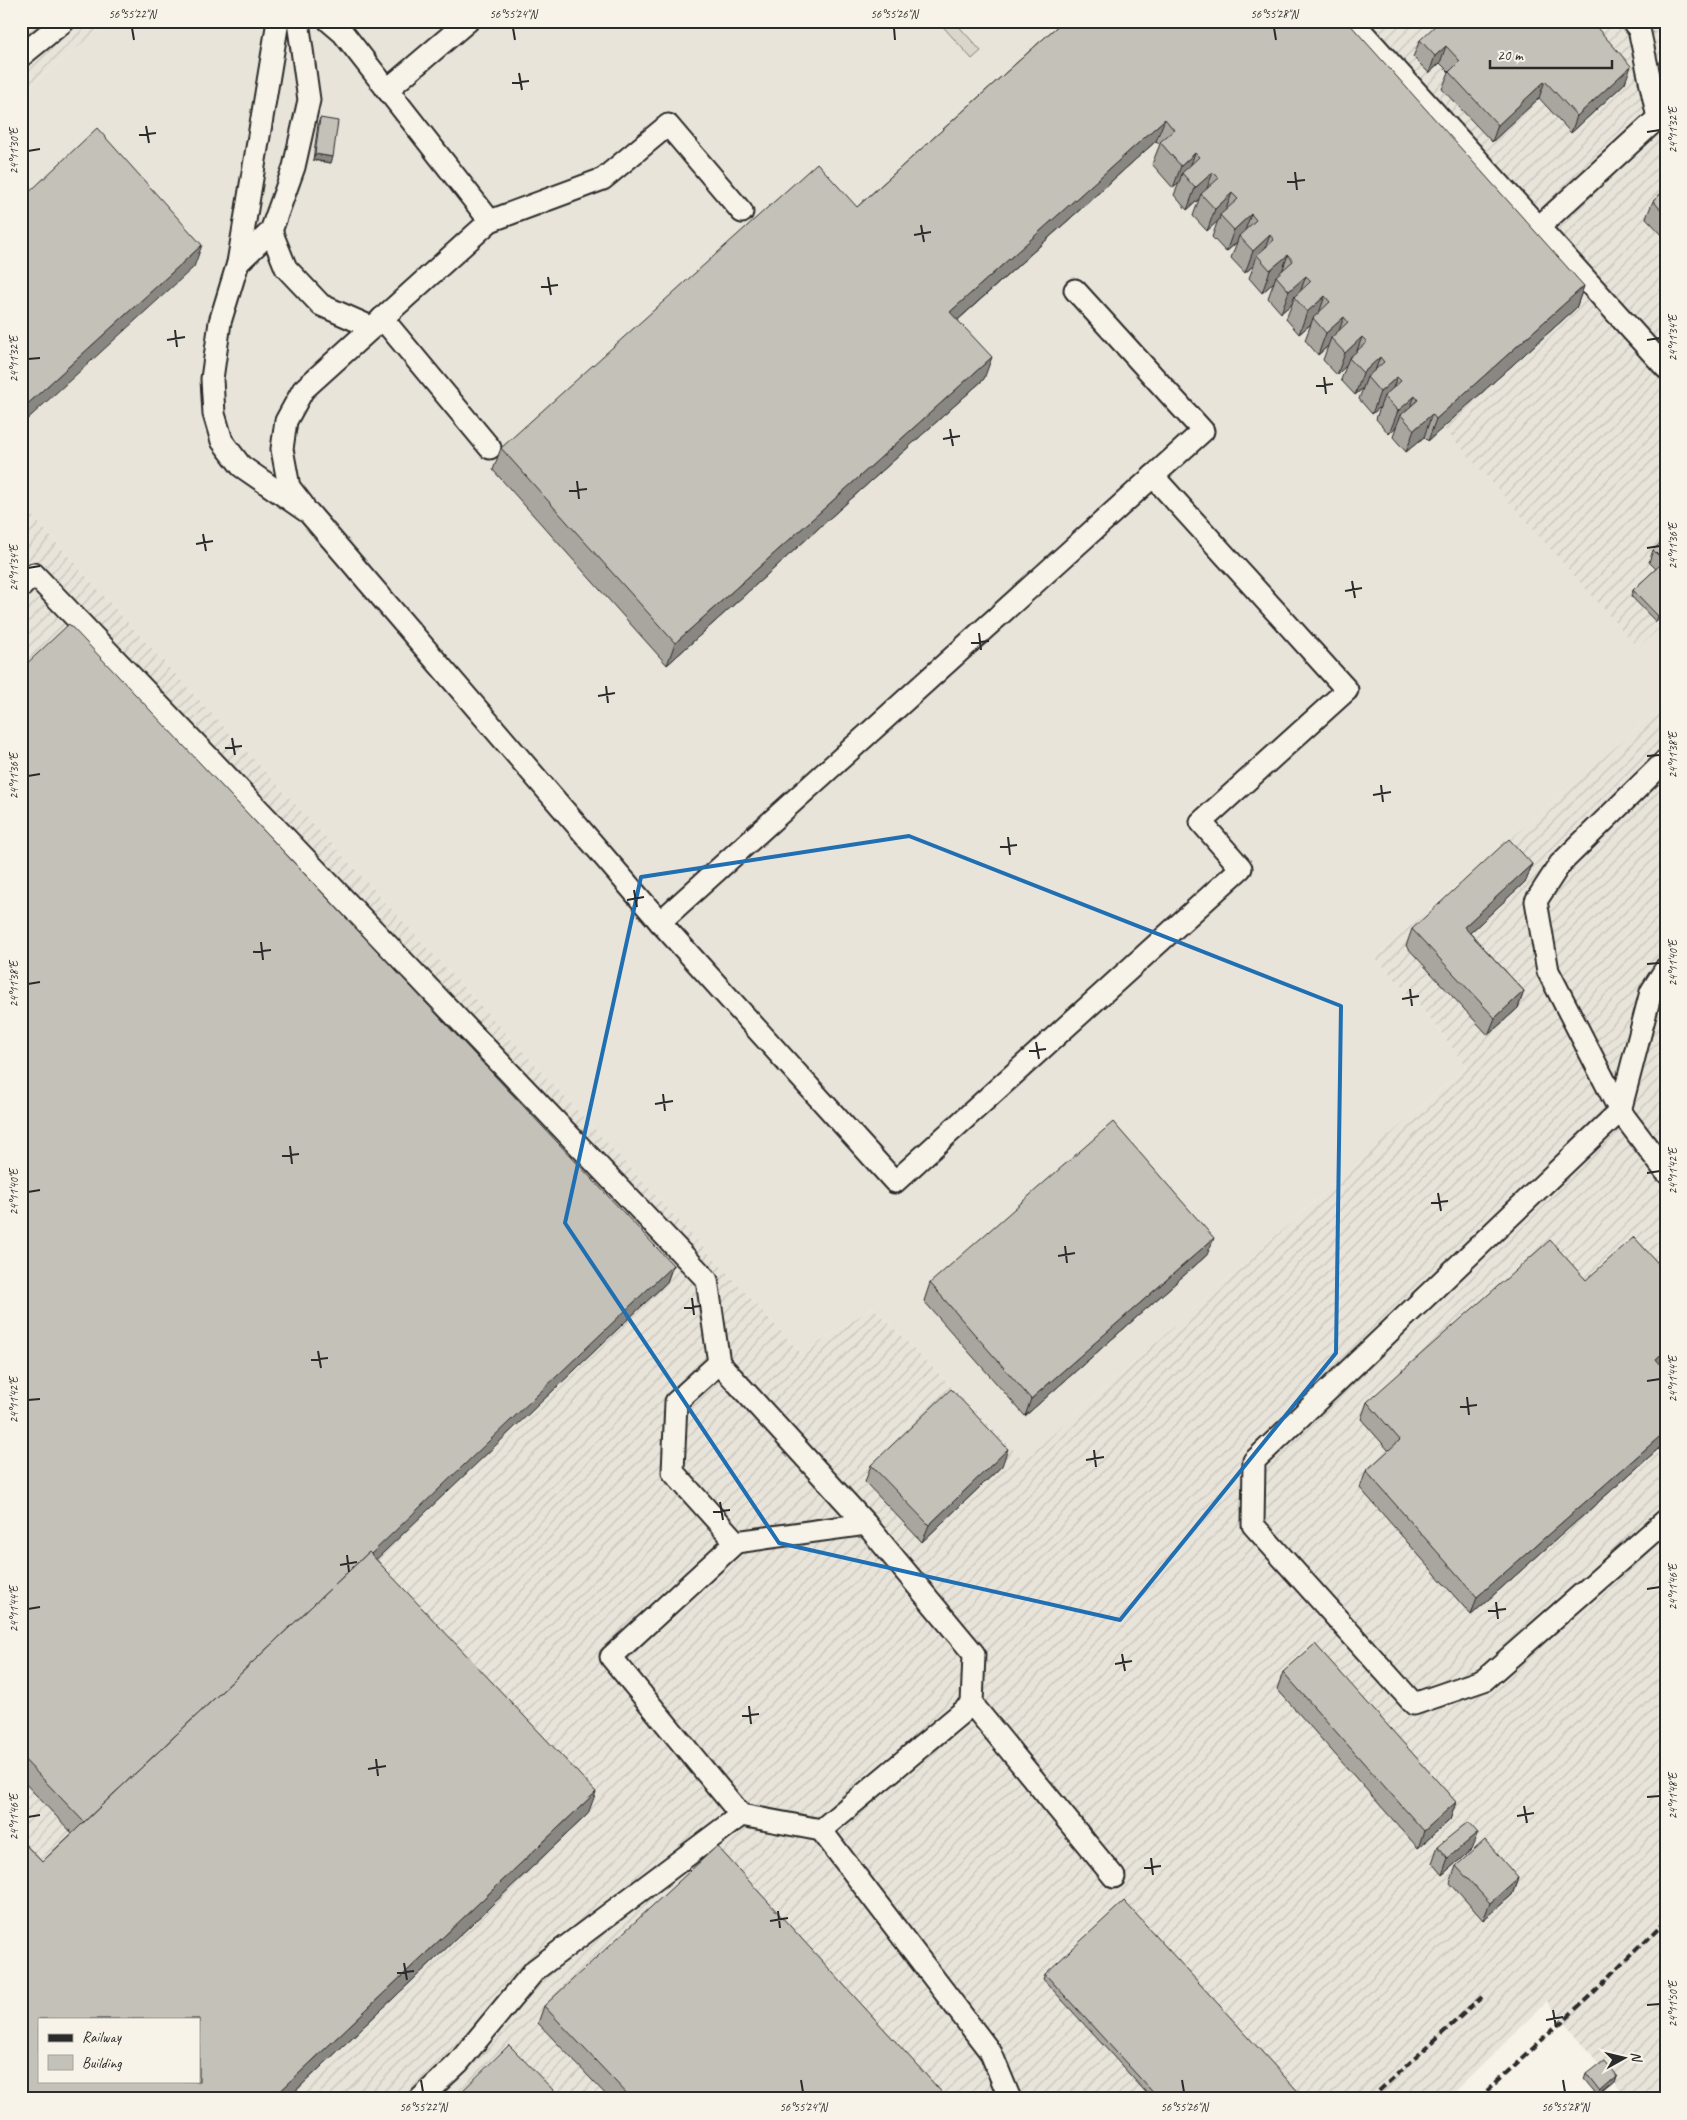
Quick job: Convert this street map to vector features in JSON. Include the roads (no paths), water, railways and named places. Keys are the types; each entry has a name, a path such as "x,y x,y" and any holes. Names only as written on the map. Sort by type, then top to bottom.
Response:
{"lane":[{"path":"21,56 64,21"},
{"path":"278,21 238,263 220,322 212,379 214,414 222,441 241,466 309,513"},
{"path":"238,263 271,231 294,167 309,100 298,21"},
{"path":"329,21 343,33 490,221"},
{"path":"387,90 468,21"},
{"path":"1352,21 1666,368"},
{"path":"1539,227 1662,119 1639,29 1632,21"},
{"path":"742,212 668,125 603,179 490,221 303,390 286,421 282,449 289,487 309,513 660,922 895,1182 1242,868 1201,822 1347,690 1154,476"},
{"path":"271,231 286,268 321,304 376,323 490,448"},
{"path":"660,922 1203,431 1075,290"},
{"path":"21,587 34,574 707,1280 719,1363 866,1524 974,1654 972,1704 1114,1877"},
{"path":"1666,760 1560,864 1536,901 1548,971 1620,1111 1666,1172"},
{"path":"1666,968 1651,992 1620,1111 1254,1461 1253,1525 1414,1704 1484,1680 1666,1520"},
{"path":"719,1363 676,1402 673,1472 736,1542"},
{"path":"866,1524 736,1542 611,1657 741,1815 821,1830 991,2053 1010,2099"},
{"path":"821,1830 972,1704"},
{"path":"420,2099 458,2063 535,1970 741,1815"}],"railway":[{"path":"1478,2099 1592,1994 1666,1920"},
{"path":"1370,2099 1482,1997"}]}
